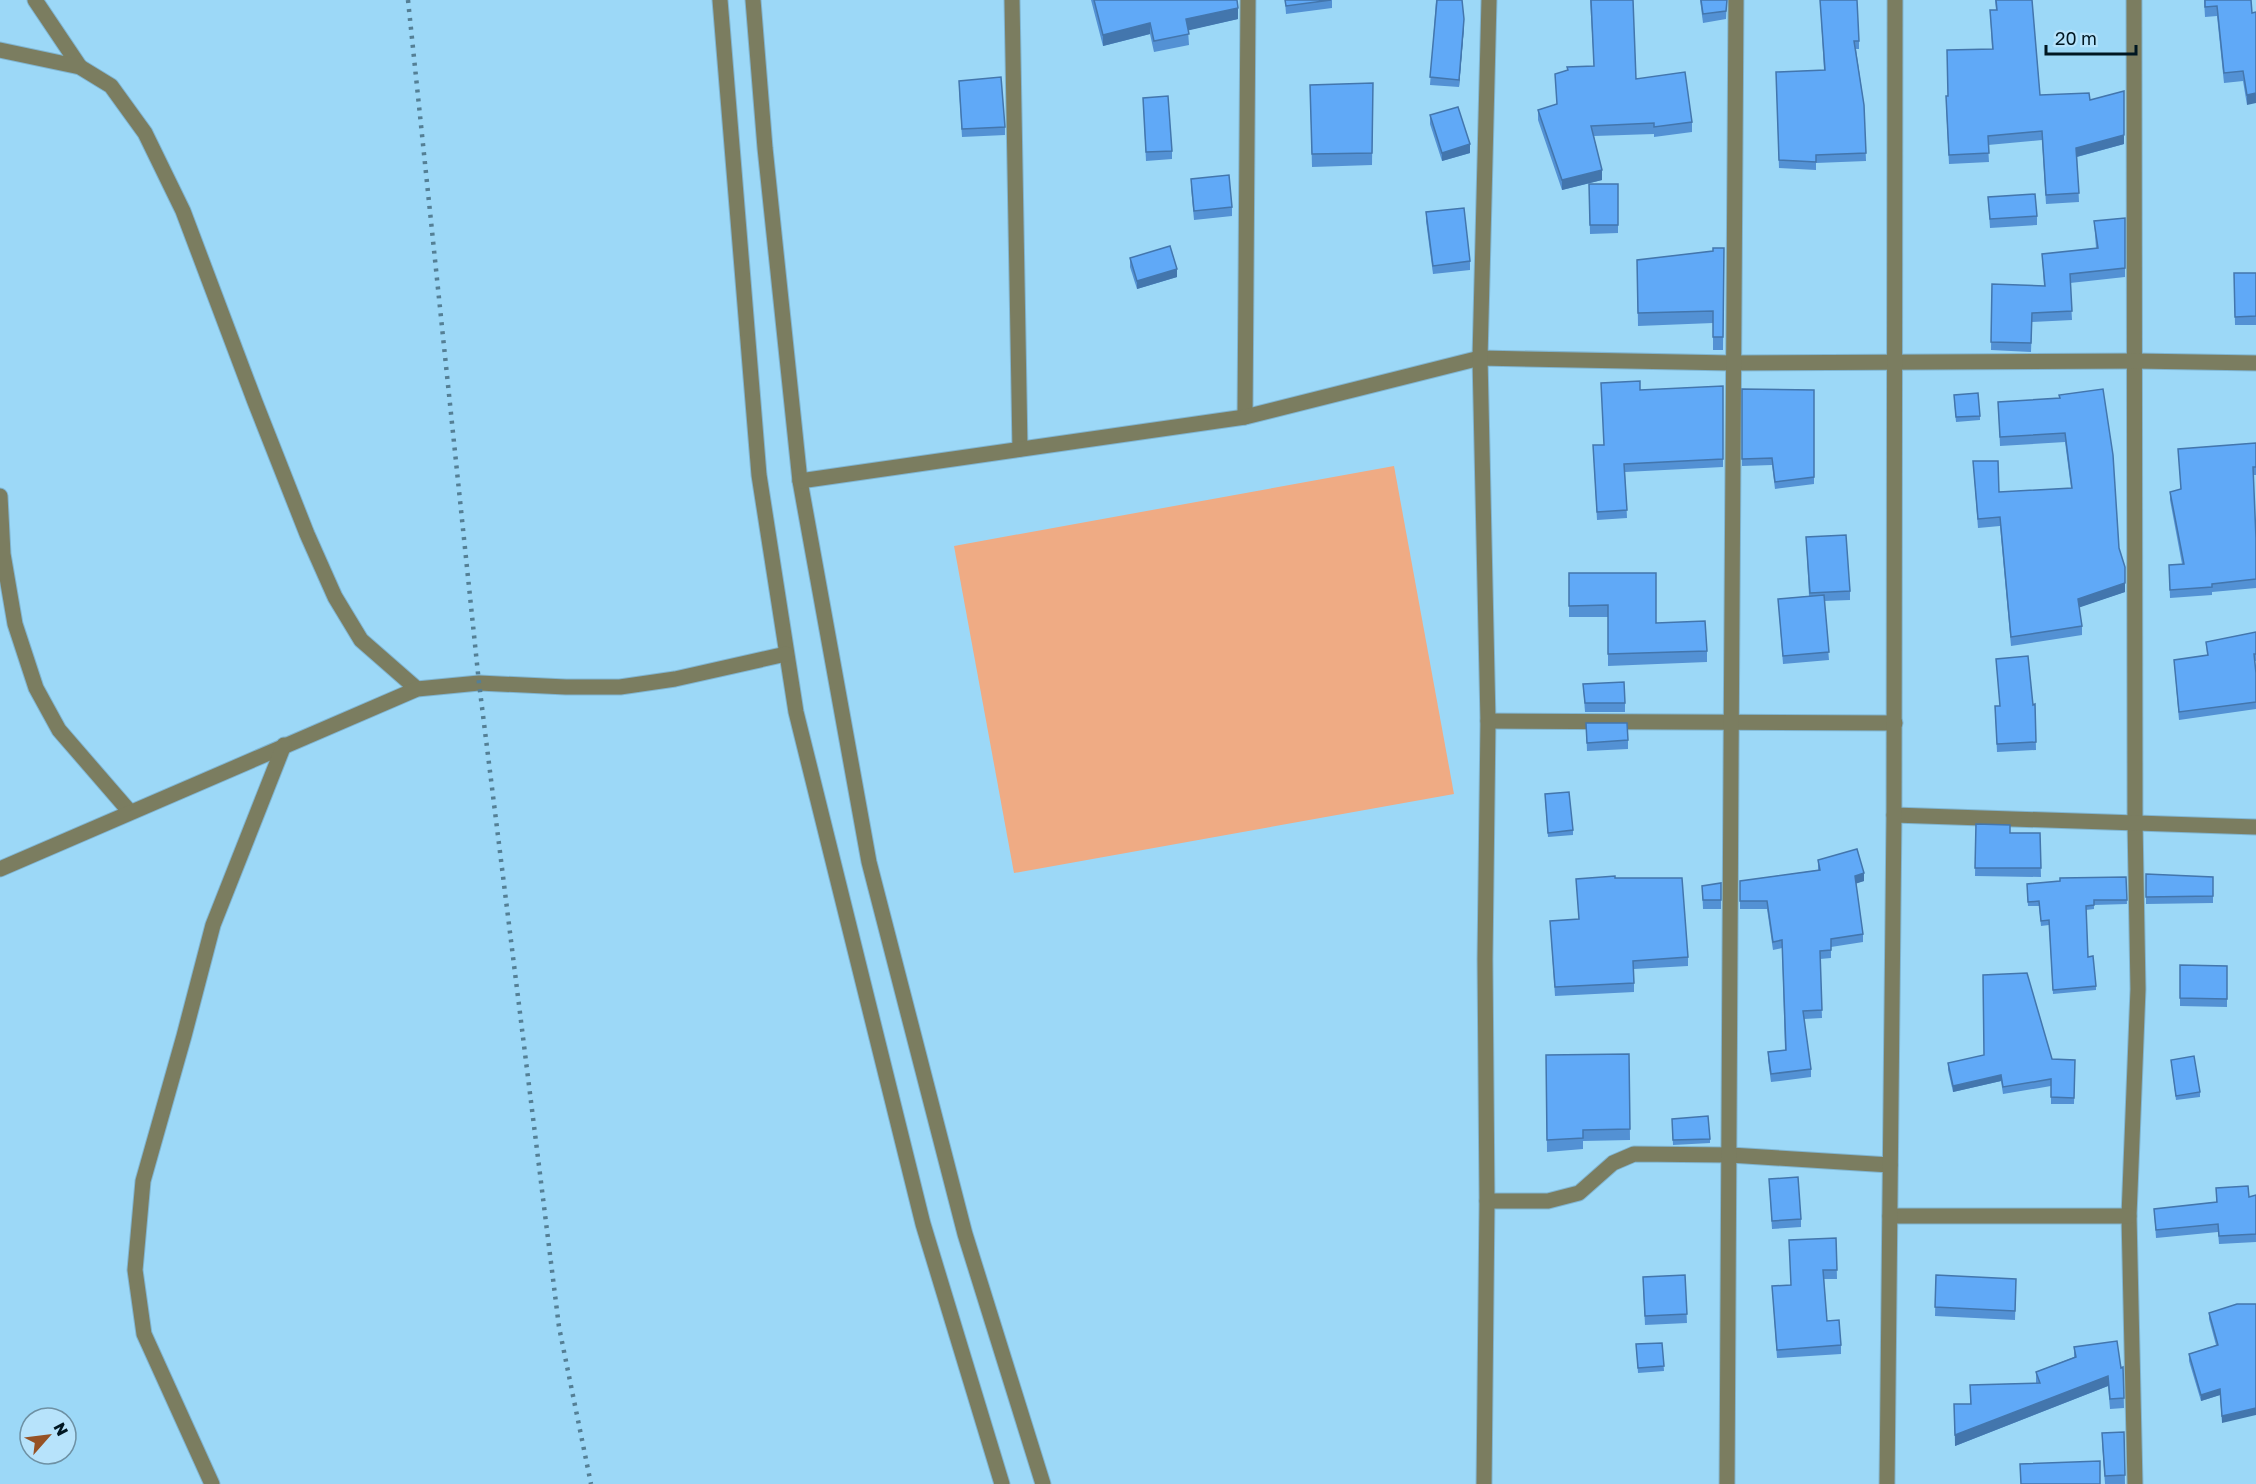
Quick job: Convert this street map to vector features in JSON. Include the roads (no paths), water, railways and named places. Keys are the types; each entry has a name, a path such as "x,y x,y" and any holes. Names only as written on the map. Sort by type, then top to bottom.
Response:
{"street":[{"path":"35,0 80,67"},
{"path":"720,0 759,476 786,654 804,747 922,1224 1002,1484"},
{"path":"753,0 765,148 800,481 869,862 965,1234 1043,1484"},
{"path":"1011,0 1020,449"},
{"path":"1245,417 1248,0"},
{"path":"1484,1484 1488,721 1480,358 1489,0"},
{"path":"1727,1484 1730,1155 1731,363 1736,0"},
{"path":"1887,1484 1895,723 1895,0"},
{"path":"2134,0 2135,822 2138,989 2129,1216 2135,1484"},
{"path":"0,50 80,67 111,86 145,133 183,211 255,402 307,534 335,597 361,640 417,689"},
{"path":"800,481 1245,417 1480,358 1731,363 2136,361 2256,363"},
{"path":"0,496 3,554 15,624 36,688 59,730 130,812"},
{"path":"0,868 417,689 479,683 620,687 675,679 786,654"},
{"path":"1488,721 1895,723"},
{"path":"212,1484 144,1334 135,1270 143,1181 213,925 284,746"},
{"path":"1894,815 2256,827"},
{"path":"1487,1201 1548,1201 1579,1193 1612,1163 1634,1154 1730,1155 1890,1165"},
{"path":"1890,1215 2129,1216"}],"railway":[{"path":"408,0 479,683 559,1327 591,1484"}]}
